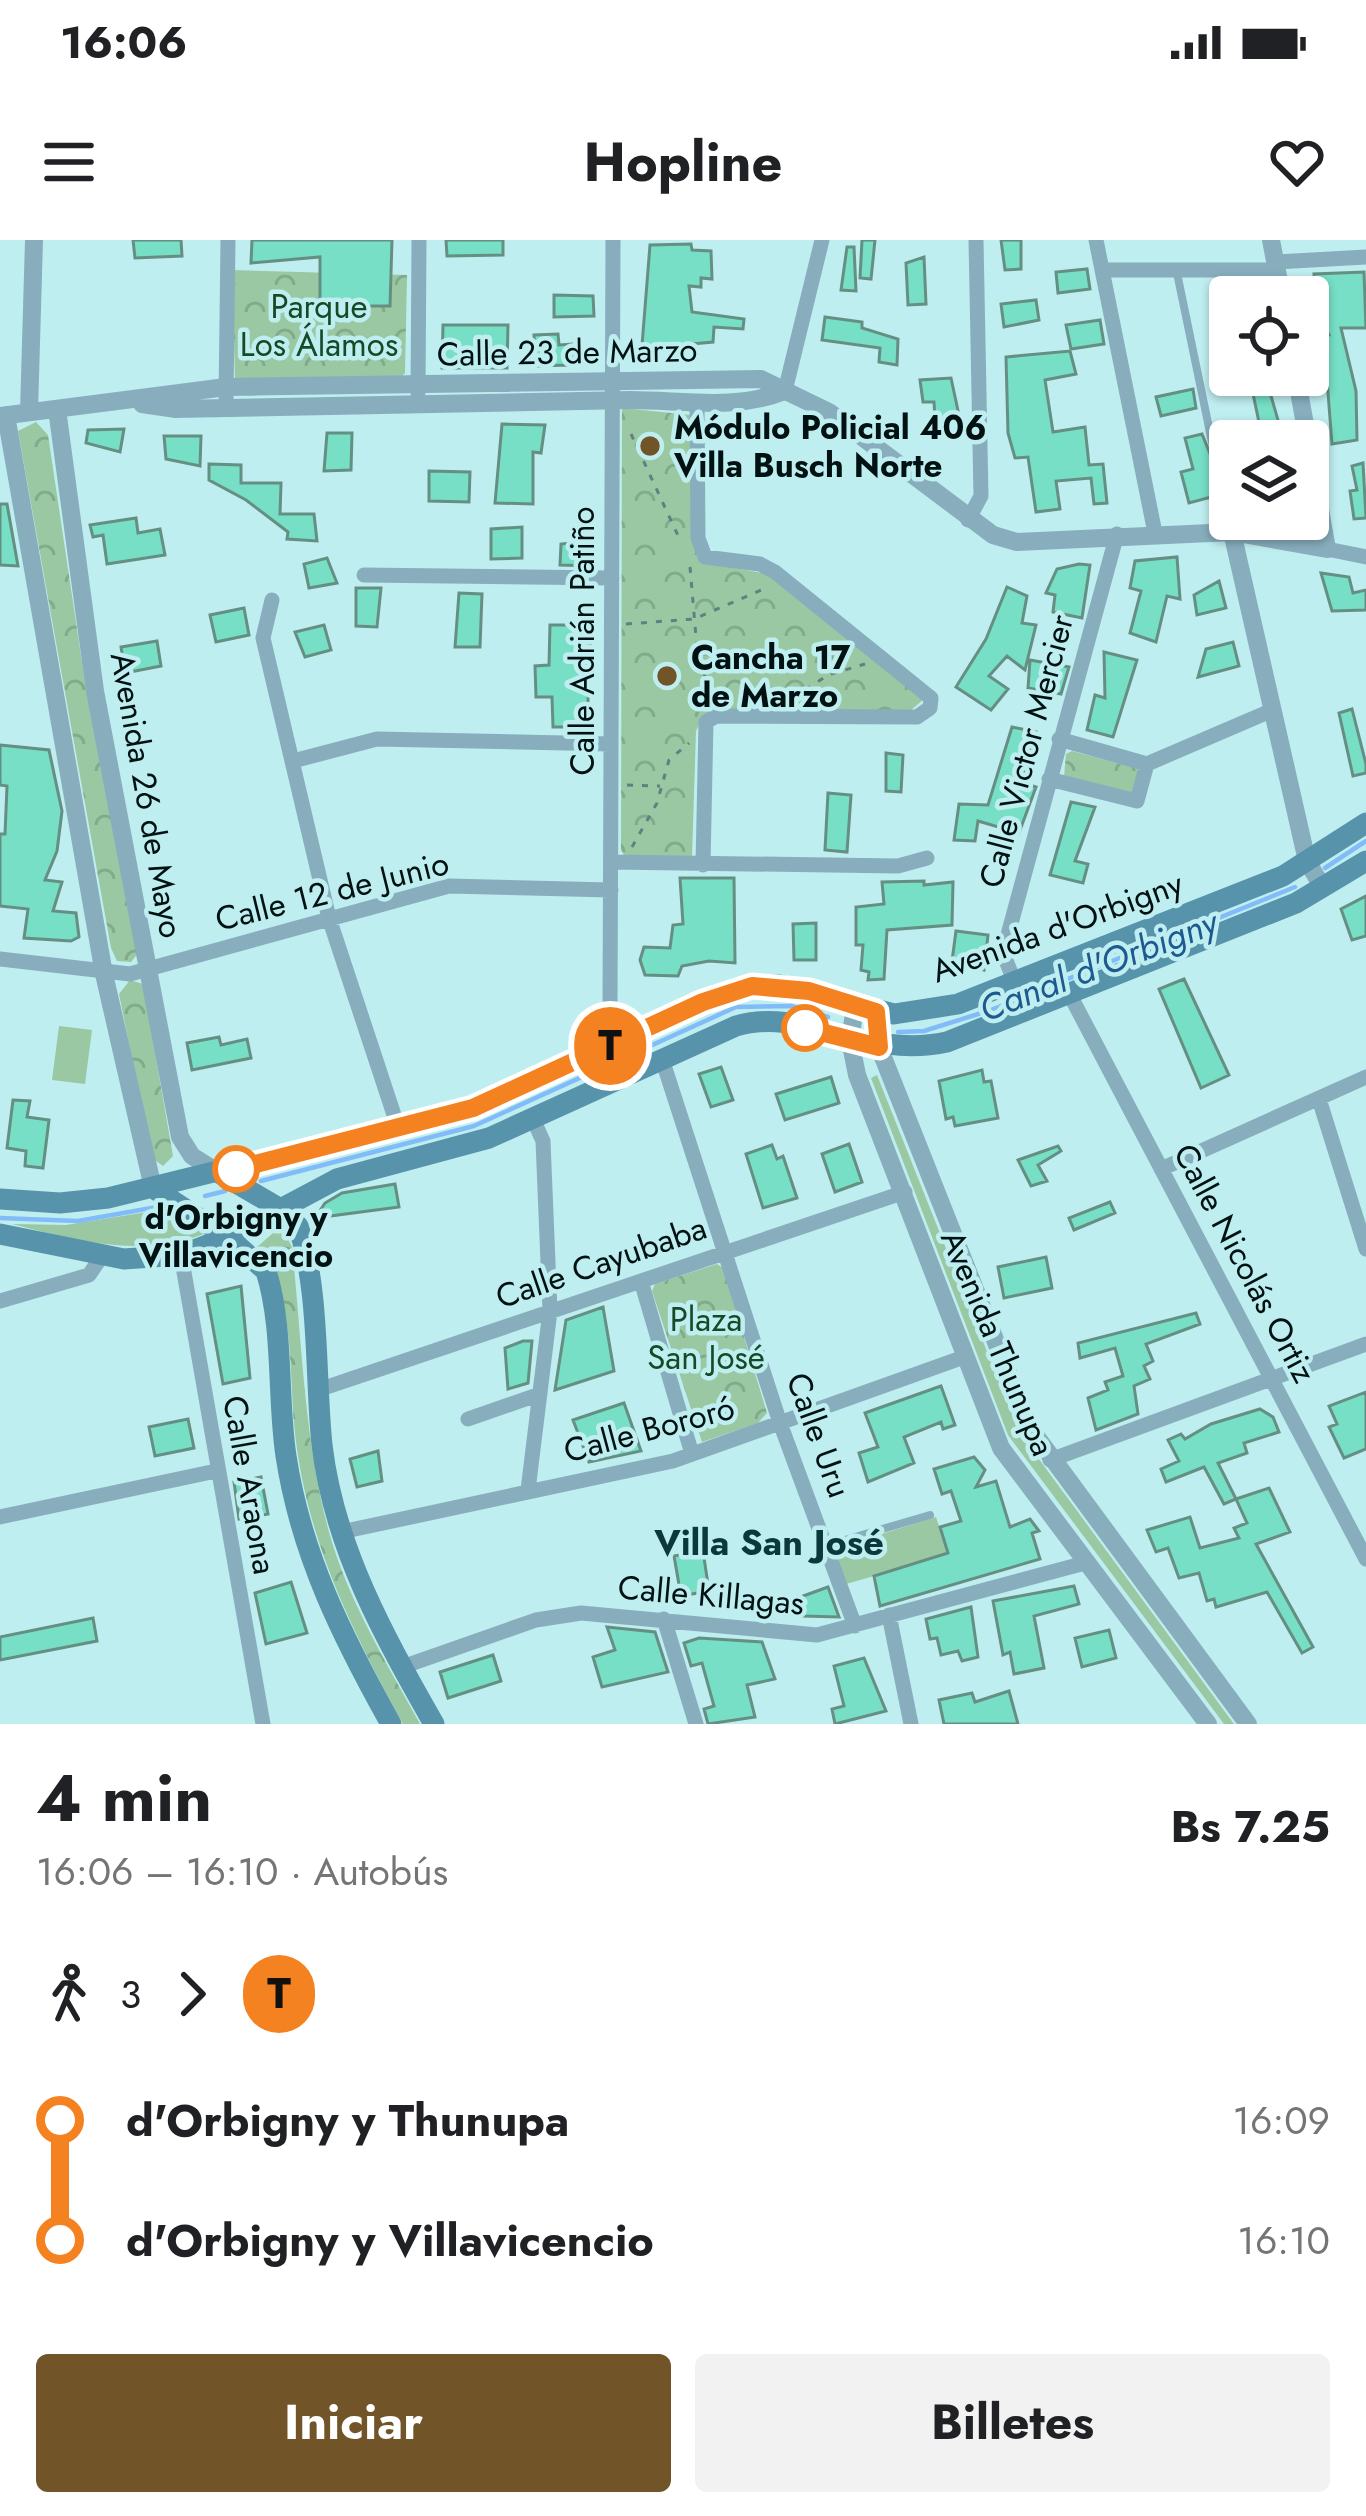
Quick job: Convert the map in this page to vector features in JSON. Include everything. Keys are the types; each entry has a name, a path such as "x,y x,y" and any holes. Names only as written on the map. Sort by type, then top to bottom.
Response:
{"main road":[{"name":"Avenida d'Orbigny","path":"0,1199 60,1203 153,1188 399,1130 508,1095 623,1039 752,986 809,991 866,1010 958,1004 1307,861 1366,823"},
{"name":"Avenida d'Orbigny","path":"0,1234 102,1256 181,1256 337,1180 489,1138 756,1021 778,1021 879,1047 947,1042 1323,888 1366,861"},
{"path":"219,1173 292,1218 303,1241 326,1467 341,1532 402,1667 434,1724"},
{"path":"153,1188 228,1237 266,1271 286,1454 305,1543 338,1629 392,1724"}],"street":[{"path":"29,412 34,240"},
{"path":"226,408 228,240"},
{"path":"418,394 419,240"},
{"name":"Calle Adrián Patiño","path":"613,240 610,1005 623,1039"},
{"path":"785,391 822,240"},
{"path":"968,520 981,496 976,240"},
{"path":"1096,240 1106,270 1155,533"},
{"path":"1271,240 1279,276"},
{"path":"1106,270 1277,266 1366,257"},
{"name":"Calle 23 de Marzo","path":"3,416 226,387 418,394 612,391 761,379 829,412 968,520 1017,542 1209,532"},
{"name":"Calle 23 de Marzo","path":"612,391 697,405 760,401 785,391"},
{"name":"Calle 23 de Marzo","path":"132,402 226,408 418,394"},
{"path":"697,405 701,551 713,561 760,564 932,698 924,714 716,716 706,722 703,865"},
{"name":"Avenida 26 de Mayo","path":"56,409 95,691 180,1137 192,1156 219,1173"},
{"path":"3,416 104,974 153,1188"},
{"name":"Calle Victor Mercier","path":"1015,982 1003,953 1117,534"},
{"path":"1234,540 1307,861 1323,888"},
{"name":"Calle 23 de Marzo","path":"1277,540 1366,557"},
{"path":"1325,540 1327,549"},
{"path":"364,575 612,578"},
{"path":"272,600 263,638 329,918 399,1130"},
{"path":"1059,739 1147,764 1273,710"},
{"path":"293,761 377,739 611,744"},
{"path":"1049,779 1137,801 1147,764"},
{"path":"611,862 898,866 927,858"},
{"name":"Calle 12 de Junio","path":"0,959 104,974 149,971 449,886 611,890"},
{"name":"Calle Nicolás Ortiz","path":"1070,995 1366,1559"},
{"name":"Avenida Thunupa","path":"866,1010 850,1040 857,1075 1001,1448 1208,1724"},
{"name":"Avenida Thunupa","path":"866,1010 1018,1403 1050,1460 1248,1724"},
{"name":"Calle Uru","path":"662,1059 781,1423 855,1626"},
{"path":"1161,1169 1366,1077"},
{"path":"1319,1099 1366,1249"},
{"path":"527,1490 550,1311 543,1141 533,1119"},
{"name":"Calle Cayubaba","path":"317,1390 904,1192"},
{"path":"0,1301 88,1274 102,1256"},
{"name":"Calle Araona","path":"181,1256 263,1724"},
{"path":"641,1280 692,1454"},
{"path":"1050,1460 1366,1344"},
{"name":"Calle Bororó","path":"341,1532 692,1454 964,1357"},
{"path":"468,1419 540,1394"},
{"path":"0,1517 216,1471"},
{"name":"Calle Killagas","path":"402,1667 536,1621 581,1613 817,1635 1085,1563"},
{"path":"889,1616 911,1724"},
{"path":"664,1619 696,1724"}],"lane":[{"path":"1177,269 1209,428"},
{"path":"828,1545 930,1515"}],"path":[{"path":"631,434 689,560 698,660 719,707 716,716"},
{"path":"612,625 694,619 785,580"},
{"path":"777,716 810,684 855,664 890,663"},
{"path":"629,852 675,751 703,741"},
{"path":"611,784 662,786"}],"green space":[{"name":"Parque Los Álamos","path":"232,270 407,275 405,373 401,377 235,379"},
{"path":"622,408 691,415 702,562 768,574 923,700 911,710 704,715 696,731 692,857 625,857 621,850"},
{"path":"36,422 48,435 86,689 139,952 131,962 117,961 111,948 18,431"},
{"path":"1072,751 1139,769 1132,793 1064,777 1066,754"},
{"path":"130,980 143,984 173,1156 163,1166 152,1158 119,994"},
{"path":"59,1026 92,1030 85,1084 52,1080"},
{"path":"877,1075 1019,1432 1234,1724 1224,1724 1008,1435 871,1078"},
{"path":"166,1209 204,1234 132,1246 84,1241 12,1224 66,1225"},
{"path":"281,1226 292,1247 309,1426 329,1532 357,1606 420,1724 403,1724 365,1652 332,1579 308,1504 299,1464 283,1303 269,1260 257,1247"},
{"name":"Plaza San José","path":"717,1264 723,1268 767,1413 758,1423 702,1442 652,1291 655,1284"},
{"path":"936,1517 948,1555 846,1584 834,1549"}],"building":[{"path":"133,240 181,240 182,256 135,258"},
{"path":"252,240 392,240 390,306 366,306 366,316 320,314 320,257 251,263"},
{"path":"446,240 503,240 503,255 447,256"},
{"path":"862,240 875,240 871,279 860,278"},
{"path":"1001,240 1021,240 1021,269 1005,270"},
{"path":"691,244 692,250 711,251 712,279 701,278 701,287 689,286 692,312 744,319 743,329 714,327 713,342 657,347 657,358 641,358 650,245"},
{"path":"847,247 854,247 856,291 841,290"},
{"path":"924,257 926,304 908,305 906,263"},
{"path":"1087,269 1090,289 1058,293 1056,272"},
{"path":"1364,272 1366,328 1341,328 1356,391 1357,440 1332,444 1329,276 1314,274"},
{"path":"554,295 593,296 594,316 554,317"},
{"path":"1036,300 1039,320 1004,327 1001,304"},
{"path":"825,317 862,322 862,328 898,339 897,365 879,362 880,348 822,340"},
{"path":"1100,320 1104,344 1071,349 1066,325"},
{"path":"443,325 508,325 507,368 442,368"},
{"path":"558,334 559,345 572,344 572,365 535,366 534,335"},
{"path":"1070,351 1076,374 1045,380 1053,432 1085,427 1089,465 1103,464 1107,503 1094,504 1091,478 1056,481 1060,509 1036,512 1028,457 1015,458 1008,433 1006,357"},
{"path":"951,378 960,420 935,419 934,402 923,402 920,380"},
{"path":"1193,389 1196,408 1161,416 1156,397"},
{"path":"1253,396 1271,396 1278,420 1259,420"},
{"path":"502,424 545,425 541,453 533,452 533,504 495,503"},
{"path":"124,429 120,452 86,443 88,430"},
{"path":"327,433 352,433 351,470 324,471"},
{"path":"1202,434 1209,451 1209,498 1189,503 1181,472 1193,469 1185,438"},
{"path":"164,436 201,436 200,466 166,459"},
{"path":"1363,463 1366,518 1354,519 1350,491 1357,490 1352,466"},
{"path":"209,464 241,465 241,483 281,483 280,514 314,514 317,541 287,539 288,532 246,500 209,480"},
{"path":"429,471 470,472 469,502 429,501"},
{"path":"0,504 7,504 18,566 0,565"},
{"path":"136,518 138,533 160,529 165,555 107,564 103,535 93,537 90,525"},
{"path":"522,527 522,558 491,559 491,529"},
{"path":"591,541 592,566 560,565 561,544"},
{"path":"1177,557 1180,599 1167,596 1156,642 1130,633 1141,591 1130,588 1135,561"},
{"path":"327,558 337,583 309,588 304,564"},
{"path":"1090,565 1082,618 1053,612 1055,595 1046,593 1057,569"},
{"path":"1321,573 1349,577 1353,593 1366,590 1366,610 1332,611"},
{"path":"1219,581 1226,608 1197,615 1194,595"},
{"path":"1007,587 1027,596 1022,623 1036,625 1025,670 1007,656 989,676 1008,689 991,710 956,687 986,639"},
{"path":"356,588 381,588 377,627 356,626"},
{"path":"459,593 482,594 480,647 455,647"},
{"path":"244,608 249,635 216,642 210,615"},
{"path":"324,625 331,650 305,657 295,632"},
{"path":"550,625 591,625 587,727 553,727 552,697 536,697 535,666 549,665"},
{"path":"157,641 161,666 125,673 121,647"},
{"path":"1233,642 1239,666 1198,677 1206,649"},
{"path":"1104,652 1137,660 1113,737 1087,730 1095,695 1105,698"},
{"path":"1030,660 1069,667 1061,694 1028,688"},
{"path":"1352,709 1366,764 1366,773 1353,776 1339,713"},
{"path":"1012,727 1036,732 1020,782 1036,787 1019,833 978,821 975,841 954,840 959,804 988,805"},
{"path":"0,745 49,750 62,811 57,851 45,880 62,882 53,911 76,913 79,937 71,941 24,938 28,909 0,906 0,834 5,834 7,786 0,785"},
{"path":"886,753 903,755 901,792 886,791"},
{"path":"828,793 851,795 847,852 825,850"},
{"path":"1071,802 1095,807 1075,861 1088,864 1083,883 1050,875"},
{"path":"680,878 734,878 735,963 709,961 682,966 678,976 645,975 640,960 644,947 670,948 673,925 683,924"},
{"path":"924,881 924,885 953,882 952,925 887,930 884,979 868,980 869,972 861,970 863,945 856,945 856,907 884,904 882,882"},
{"path":"1366,896 1366,936 1352,940 1341,909"},
{"path":"816,923 816,960 794,960 793,924"},
{"path":"956,931 988,935 984,970 952,961"},
{"path":"1184,979 1229,1075 1201,1088 1159,989"},
{"path":"219,1037 221,1045 247,1039 251,1058 192,1070 187,1043"},
{"path":"721,1067 733,1100 711,1107 699,1074"},
{"path":"982,1070 984,1082 991,1081 998,1118 955,1126 953,1117 946,1119 939,1081"},
{"path":"831,1077 839,1103 785,1120 776,1094"},
{"path":"13,1100 30,1101 27,1117 49,1120 43,1168 25,1166 26,1151 7,1148"},
{"path":"849,1144 862,1182 835,1192 822,1154"},
{"path":"772,1145 777,1159 783,1156 797,1198 763,1208 746,1154"},
{"path":"1058,1146 1061,1151 1038,1165 1047,1181 1031,1186 1018,1160"},
{"path":"395,1184 399,1207 315,1218 325,1203 342,1193"},
{"path":"1110,1202 1115,1213 1074,1230 1069,1218"},
{"path":"1046,1257 1052,1288 1004,1298 998,1267"},
{"path":"241,1286 250,1378 223,1384 207,1294"},
{"path":"603,1307 614,1371 555,1390 566,1320"},
{"path":"1196,1313 1200,1324 1146,1344 1153,1361 1144,1366 1150,1379 1134,1386 1138,1414 1096,1430 1088,1398 1108,1390 1105,1382 1123,1376 1115,1348 1080,1358 1078,1343"},
{"path":"532,1341 528,1383 508,1389 505,1348"},
{"path":"941,1386 955,1425 943,1429 941,1422 904,1437 914,1463 868,1482 859,1453 878,1447 865,1413"},
{"path":"1366,1392 1366,1449 1344,1458 1329,1427 1337,1424 1329,1406"},
{"path":"624,1403 641,1451 589,1462 573,1420"},
{"path":"1260,1409 1273,1417 1279,1432 1244,1443 1247,1453 1218,1463 1236,1499 1224,1504 1204,1467 1166,1482 1161,1469 1179,1461 1168,1440 1181,1434 1185,1439 1211,1424"},
{"path":"188,1419 194,1448 155,1456 149,1427"},
{"path":"378,1451 382,1481 357,1487 350,1459"},
{"path":"974,1457 985,1470 976,1487 996,1481 1010,1527 1030,1519 1039,1531 1032,1533 1040,1559 880,1606 874,1576 948,1553 940,1527 961,1521 951,1491 942,1494 934,1469"},
{"path":"261,1477 268,1514 239,1519 234,1482"},
{"path":"1269,1488 1290,1532 1256,1544 1313,1647 1302,1653 1267,1592 1216,1607 1214,1599 1207,1601 1199,1573 1179,1578 1168,1548 1156,1552 1147,1530 1190,1517 1200,1548 1239,1538 1234,1528 1247,1523 1236,1499"},
{"path":"703,1551 709,1591 681,1596 674,1556"},
{"path":"291,1582 307,1633 266,1644 255,1593"},
{"path":"1074,1586 1079,1604 1034,1616 1044,1668 1014,1674 1010,1652 1003,1655 993,1601"},
{"path":"828,1587 839,1617 802,1616 795,1599"},
{"path":"971,1607 978,1657 962,1661 958,1651 941,1655 937,1638 930,1639 926,1619"},
{"path":"93,1618 97,1641 0,1660 0,1637"},
{"path":"607,1627 655,1632 668,1672 602,1687 593,1657 615,1650"},
{"path":"1109,1630 1116,1658 1082,1667 1075,1638"},
{"path":"699,1638 762,1642 775,1679 747,1685 755,1717 708,1724 704,1709 714,1706 702,1663 691,1666 684,1643"},
{"path":"493,1655 501,1681 448,1698 440,1672"},
{"path":"864,1658 886,1711 835,1724 832,1709 844,1706 834,1666"},
{"path":"1009,1691 1018,1724 944,1724 939,1700 972,1693 975,1702"}],"waterway":[{"name":"Canal d'Orbigny","path":"1325,868 1366,841"},
{"name":"Canal d'Orbigny","path":"898,1032 924,1031 991,1010 1295,887"},
{"name":"Canal d'Orbigny","path":"261,1181 474,1126 736,1007 791,1006 828,1017"},
{"name":"Canal d'Orbigny","path":"205,1196 225,1191"},
{"name":"Canal d'Orbigny","path":"0,1218 78,1221 157,1207"}],"bus line":[{"name":"T","path":"236,1169 473,1108 703,1002 752,986 809,991 876,1012 879,1047 805,1028"}],"place":[{"name":"Módulo Policial 406 Villa Busch Norte","path":"650,446"},
{"name":"Cancha 17 de Marzo","path":"667,676"},
{"name":"d'Orbigny y Villavicencio","path":"236,1169"}],"district":[{"name":"Villa San José","path":"769,1542"}]}
